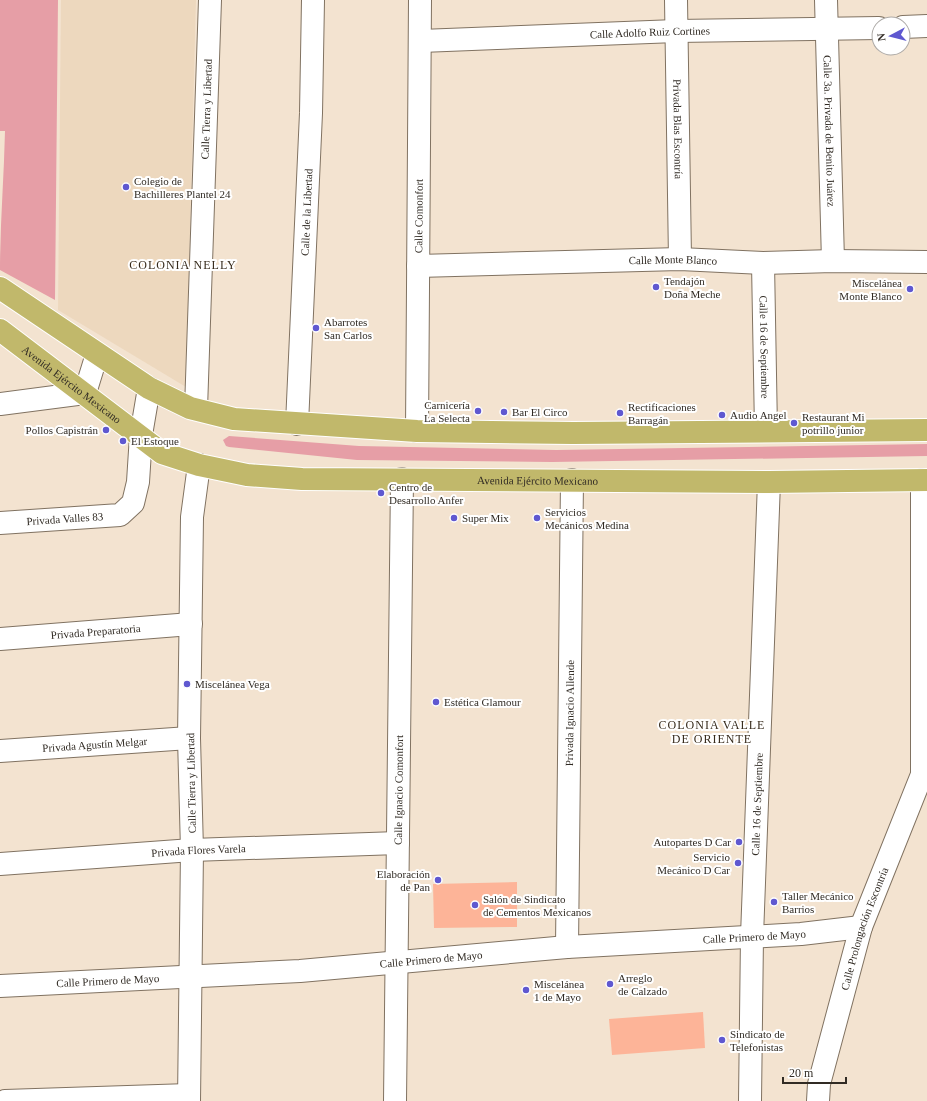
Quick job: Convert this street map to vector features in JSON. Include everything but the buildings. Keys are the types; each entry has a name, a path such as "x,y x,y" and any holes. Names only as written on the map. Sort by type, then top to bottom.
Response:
{"main road":[{"path":"0,288 149,388 196,409 234,419 417,431 573,433 766,430 927,430"},
{"name":"Avenida Ejército Mexicano","path":"0,330 141,435 162,453 199,465 247,475 294,478 769,482 924,480"}],"street":[{"name":"Calle Tierra y Libertad","path":"196,409 210,0"},
{"name":"Calle de la Libertad","path":"297,424 311,113 313,0"},
{"name":"Calle Comonfort","path":"417,431 421,41 420,0"},
{"name":"Privada Blas Escontría","path":"676,0 680,259"},
{"name":"Calle 3a. Privada de Benito Juárez","path":"826,0 833,261"},
{"path":"911,27 927,26"},
{"name":"Calle Adolfo Ruiz Cortines","path":"421,41 676,31 871,28"},
{"name":"Calle Monte Blanco","path":"418,266 680,259 763,263 833,261 927,262"},
{"name":"Calle 16 de Septiembre","path":"763,263 766,430"},
{"path":"0,404 85,393 97,354"},
{"path":"141,435 149,388"},
{"name":"Privada Valles 83","path":"0,523 120,515 133,503 138,482 141,435"},
{"name":"Calle Tierra y Libertad","path":"189,1098 189,975 192,850 189,738 192,517 199,465"},
{"name":"Calle Ignacio Comonfort","path":"395,1101 402,479"},
{"name":"Privada Ignacio Allende","path":"567,947 572,480"},
{"path":"924,480 924,766"},
{"name":"Calle 16 de Septiembre","path":"750,1101 752,936 769,482"},
{"name":"Privada Preparatoria","path":"0,639 191,624"},
{"name":"Privada Agustín Melgar","path":"0,751 189,738"},
{"name":"Calle Prolongación Escontría","path":"818,1101 819,1084 861,927 924,766"},
{"name":"Privada Flores Varela","path":"0,864 192,850 398,843"},
{"name":"Calle Primero de Mayo","path":"0,986 189,975 300,971 567,947 801,934 861,927"},
{"path":"5,1101 189,1098"}],"shaded area":[{"path":"0,0 58,0 55,300 0,270 5,131 0,131"},
{"name":"Colegio de Bachilleres Plantel 24","path":"61,0 196,0 186,387 58,310"},
{"path":"229,436 359,446 556,450 927,444 927,456 552,462 357,460 229,447 226,446 223,440"}],"place":[{"name":"Colegio de Bachilleres Plantel 24","path":"126,187"},
{"name":"Tendajón Doña Meche","path":"656,287"},
{"name":"Miscelánea Monte Blanco","path":"910,289"},
{"name":"Abarrotes San Carlos","path":"316,328"},
{"name":"Carnicería La Selecta","path":"478,411"},
{"name":"Bar El Circo","path":"504,412"},
{"name":"Rectificaciones Barragán","path":"620,413"},
{"name":"Audio Angel","path":"722,415"},
{"name":"Restaurant Mi potrillo junior","path":"794,423"},
{"name":"Pollos Capistrán","path":"106,430"},
{"name":"El Estoque","path":"123,441"},
{"name":"Centro de Desarrollo Anfer","path":"381,493"},
{"name":"Super Mix","path":"454,518"},
{"name":"Servicios Mecánicos Medina","path":"537,518"},
{"name":"Miscelánea Vega","path":"187,684"},
{"name":"Estética Glamour","path":"436,702"},
{"name":"Autopartes D Car","path":"739,842"},
{"name":"Servicio Mecánico D Car","path":"738,863"},
{"name":"Elaboración de Pan","path":"438,880"},
{"name":"Taller Mecánico Barrios","path":"774,902"},
{"name":"Salón de Sindicato de Cementos Mexicanos","path":"475,905"},
{"name":"Arreglo de Calzado","path":"610,984"},
{"name":"Miscelánea 1 de Mayo","path":"526,990"},
{"name":"Sindicato de Telefonistas","path":"722,1040"}],"district":[{"name":"COLONIA NELLY","path":"183,265"},
{"name":"COLONIA VALLE DE ORIENTE","path":"712,732"}]}
